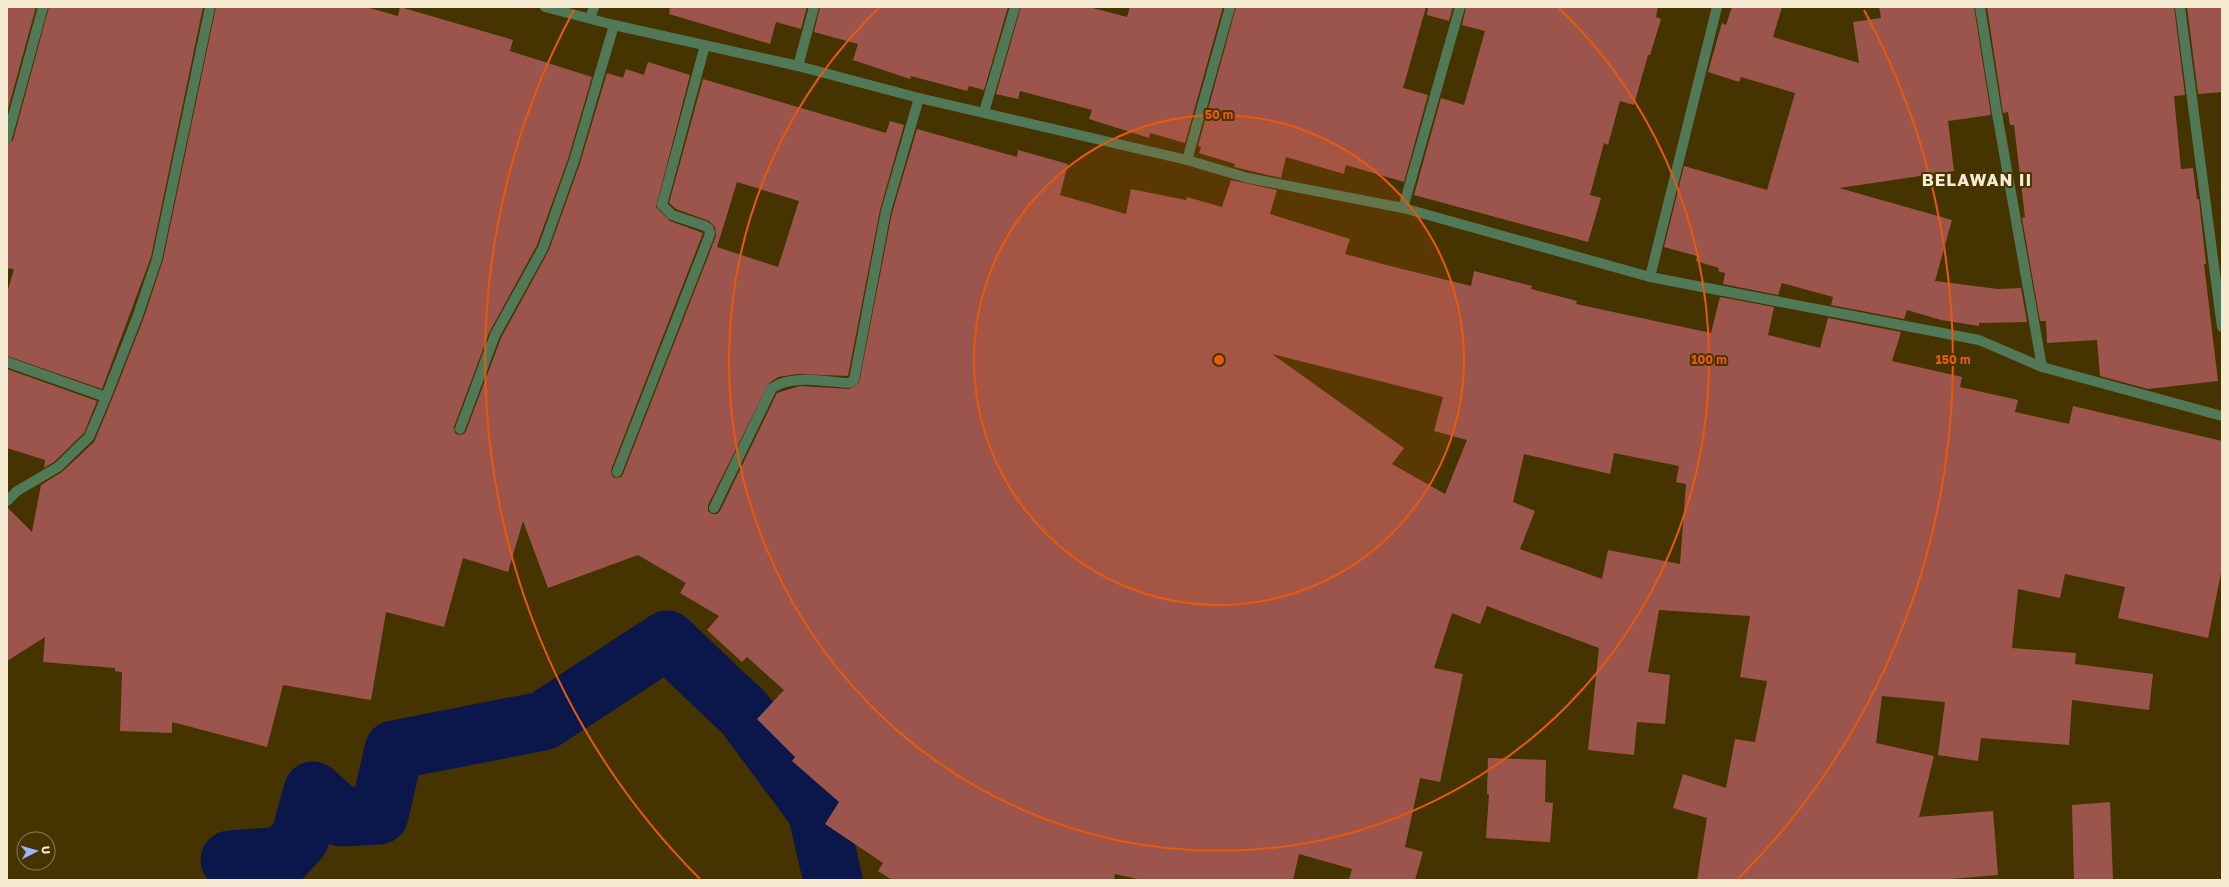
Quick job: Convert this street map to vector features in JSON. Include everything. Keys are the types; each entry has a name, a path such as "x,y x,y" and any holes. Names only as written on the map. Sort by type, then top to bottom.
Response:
{"street":[{"path":"7,138 43,7"},
{"path":"7,501 17,491 58,467 89,437 106,397 138,315 157,259 210,7"},
{"path":"544,7 590,18 614,26 798,66 919,98 1187,160 1248,178 1403,208 1650,277 1979,340 2042,367 2222,416"},
{"path":"590,18 594,7"},
{"path":"798,66 814,7"},
{"path":"984,112 1015,7"},
{"path":"1187,160 1230,7"},
{"path":"1403,208 1460,7"},
{"path":"1650,277 1717,7"},
{"path":"1980,7 1996,108 2042,367"},
{"path":"2180,7 2222,327"},
{"path":"460,429 495,335 543,248 574,161 614,26"},
{"path":"617,472 710,234 709,229 705,226 672,215 662,205 705,46"},
{"path":"714,508 772,388 778,384 793,381 849,383 854,380 886,211 919,98"},
{"path":"7,362 106,397"}],"building":[{"path":"7,7 36,7 7,113"},
{"path":"49,7 203,7 151,257 102,389 7,356 7,293 14,269 7,268 7,144 13,140"},
{"path":"216,7 366,7 398,16 400,7 513,40 510,51 592,77 568,159 537,245 489,333 454,427 455,433 458,435 464,434 466,431 501,338 549,250 580,163 607,73 623,78 626,69 644,75 648,62 690,75 656,207 670,221 703,233 611,470 612,476 615,478 621,477 623,474 716,236 715,227 709,221 676,209 669,203 703,79 886,133 890,121 904,125 880,210 848,376 798,374 778,377 769,383 708,505 708,511 712,514 717,514 720,511 777,393 800,386 849,389 859,383 892,213 917,129 1017,157 1018,150 1068,164 1060,195 1126,214 1131,189 1186,200 1187,197 1222,207 1231,180 1277,190 1270,214 1350,239 1345,254 1471,286 1474,271 1532,286 1531,289 1577,301 1576,304 1711,333 1720,297 1774,307 1768,335 1820,348 1828,318 1901,332 1892,361 1962,377 1960,387 2018,400 2015,412 2069,424 2073,406 2222,441 2222,568 2208,638 2118,618 2125,587 2065,574 2060,598 2018,589 2012,648 2076,653 2075,664 2153,674 2149,710 2072,700 2069,745 1981,738 1978,761 1938,755 1945,702 1882,696 1876,743 1934,756 1919,817 1993,811 1998,875 1939,880 1697,880 1707,818 1673,808 1683,774 1726,788 1735,739 1755,742 1767,681 1740,677 1750,616 1659,610 1648,672 1670,675 1665,724 1637,722 1634,755 1588,750 1599,648 1487,606 1480,624 1452,613 1434,668 1463,674 1440,782 1420,778 1405,847 1423,852 1415,880 1349,880 1352,869 1299,854 1293,880 1142,880 1115,874 1114,880 892,880 878,871 883,863 825,824 839,802 792,761 795,757 757,719 784,690 747,657 742,662 707,630 719,616 680,593 686,583 638,555 548,588 523,521 508,572 463,558 444,627 386,612 371,700 283,685 267,747 172,722 172,733 120,731 122,672 115,671 115,668 43,662 45,637 7,661 7,507 32,532 41,485 62,472 94,442 144,317 163,260","holes":["737,182 799,201 778,267 717,247","1272,354 1443,397 1434,431 1467,440 1445,494 1392,464 1404,448","1614,453 1679,466 1676,482 1686,484 1680,564 1608,550 1602,579 1520,549 1535,511 1513,502 1524,454 1610,474"]},
{"path":"670,7 807,7 801,29 776,22 770,44 669,14"},
{"path":"820,7 1008,7 984,90 969,86 967,91 911,76 910,79 853,60 858,44 814,32"},
{"path":"1021,7 1089,7 1127,17 1130,7 1223,7 1185,143 1150,133 1149,138 1089,119 1092,110 1020,91 1018,99 996,94"},
{"path":"1236,7 1426,7 1403,88 1428,95 1404,182 1346,165 1344,174 1286,157 1281,178 1234,167 1235,164 1199,153 1201,147 1198,146"},
{"path":"1428,7 1453,7 1449,21 1427,15"},
{"path":"1466,7 1658,7 1656,17 1661,19 1650,55 1648,55 1634,105 1620,101 1608,145 1604,143 1590,195 1601,198 1588,242 1414,195 1441,98 1464,105 1485,31 1462,25"},
{"path":"1732,7 1782,7 1773,37 1859,63 1853,22 1881,18 1879,7 1974,7 1991,115 1948,121 1954,171 1839,188 1952,220 1935,281 1998,289 2021,288 2027,322 1979,323 1979,326 1941,320 1907,310 1904,319 1831,305 1833,297 1782,283 1778,295 1723,284 1725,273 1718,271 1719,268 1696,261 1697,256 1664,247 1684,166 1767,190 1795,93 1741,77 1739,82 1708,72 1722,23 1726,25"},
{"path":"1987,7 2174,7 2185,95 2174,96 2181,169 2193,168 2197,199 2199,199 2206,264 2204,264 2218,381 2148,389 2100,376 2097,340 2047,343 2046,321 2040,321 2022,218 2025,217 2014,125 2010,125 2008,112 2003,113"},
{"path":"2187,7 2222,7 2222,92 2198,94"},
{"path":"7,369 97,401 84,433 54,462 44,468 45,460 7,448"},
{"path":"1488,758 1546,760 1545,802 1553,803 1550,842 1486,838 1489,794 1487,794"},
{"path":"2110,802 2113,880 2074,880 2072,805"}],"waterway":[{"path":"230,860 284,856 300,838 313,791 342,817 379,815 394,750 543,721 667,640 744,713 817,811 833,880"}],"district":[{"name":"BELAWAN II","path":"1977,179"}]}
